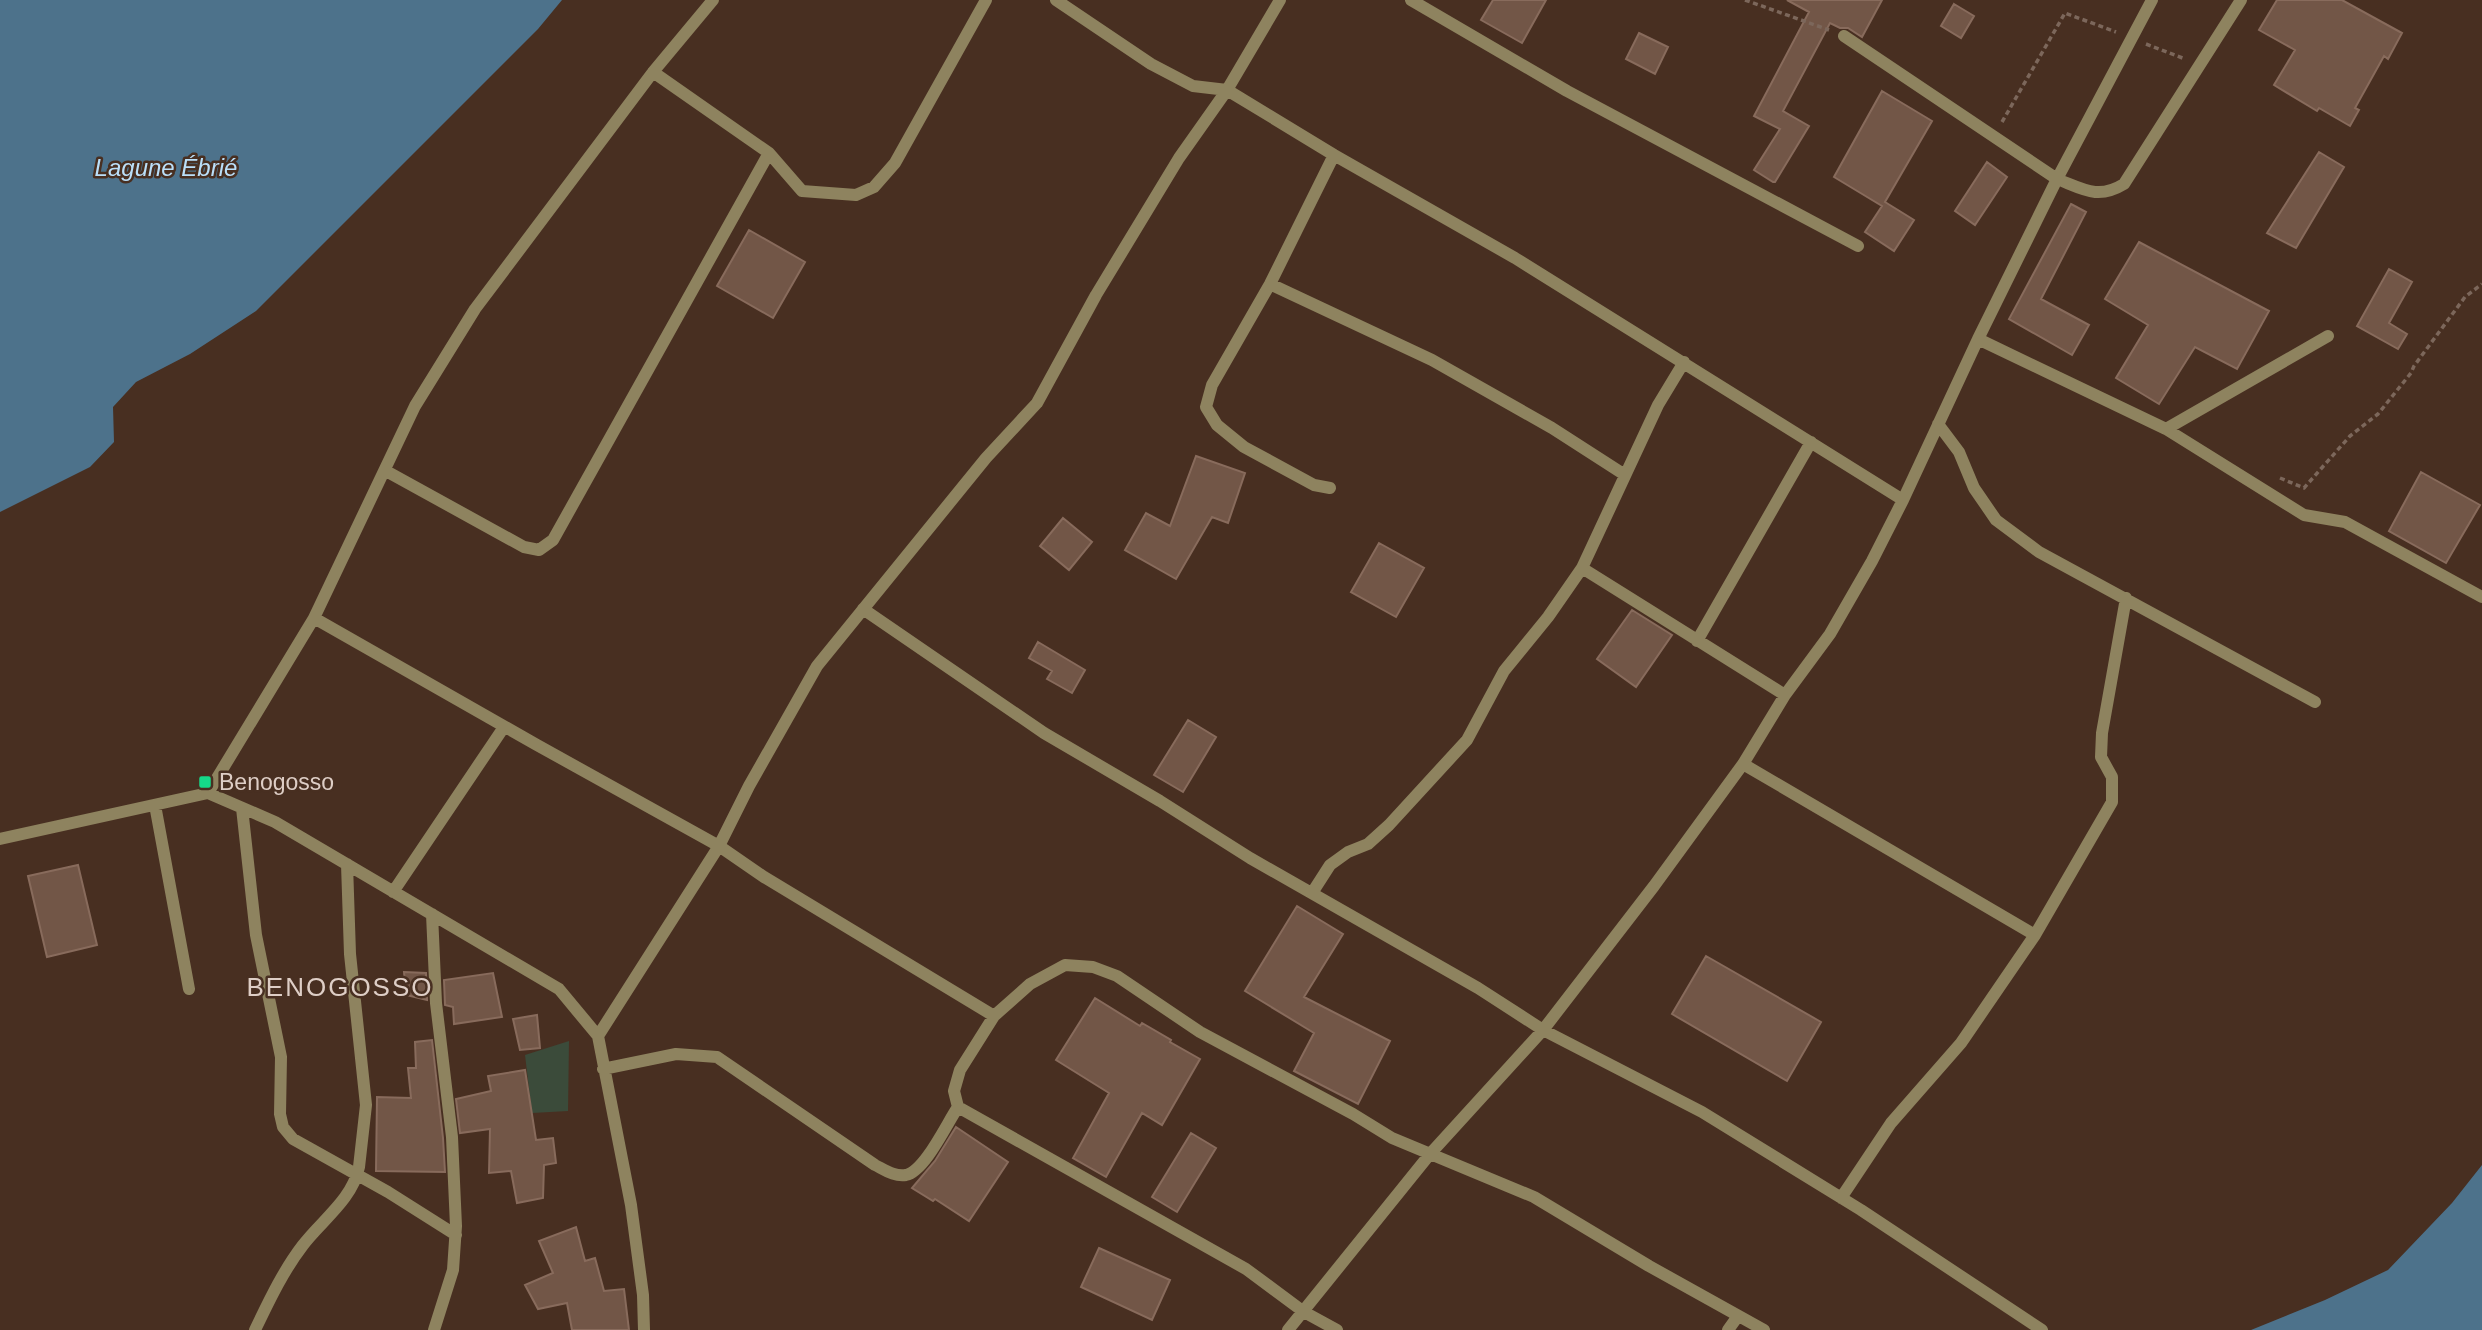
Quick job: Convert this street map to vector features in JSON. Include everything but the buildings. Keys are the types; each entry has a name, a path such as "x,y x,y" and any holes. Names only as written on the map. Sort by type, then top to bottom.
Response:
{"street":[{"path":"208,793 314,618 415,406 475,309 685,30 713,0"},
{"path":"653,72 769,153 802,191 856,195 874,187 895,163 986,0"},
{"path":"1056,0 1151,64 1193,86 1227,90 1334,155 1515,258 1903,500"},
{"path":"598,1036 719,846 749,786 817,666 986,457 1037,403 1179,158 1227,90 1280,0"},
{"path":"1411,0 1567,91 1858,246"},
{"path":"1288,1330 1430,1154 1542,1030 1654,886 1744,764 1785,695 1830,634 1903,500 2057,179 2152,0"},
{"path":"1844,36 2057,179 2092,192 2110,192 2124,184 2241,0"},
{"path":"386,471 524,547 539,550 553,540 769,153"},
{"path":"1330,488 1314,485 1244,447 1217,425 1206,407 1212,385 1270,284 1334,155"},
{"path":"1270,284 1432,360 1552,428 1625,475"},
{"path":"2166,429 2328,337"},
{"path":"1978,339 2166,429 2304,515 2344,522 2482,597"},
{"path":"1312,893 1330,865 1348,852 1368,844 1389,825 1467,740 1504,671 1548,617 1582,568 1658,405 1684,362"},
{"path":"1938,424 1959,452 1974,488 1996,520 2039,552 2315,702"},
{"path":"1697,641 1811,442"},
{"path":"1582,568 1785,695"},
{"path":"1841,1198 1891,1123 1961,1043 2035,936 2112,802 2112,777 2101,757 2102,733 2126,598"},
{"path":"863,609 1044,733 1250,858 1478,988 1542,1030 1702,1112 1841,1198 2042,1330"},
{"path":"314,618 719,846 764,877 994,1017"},
{"path":"393,892 504,727"},
{"path":"1744,764 2035,936"},
{"path":"0,839 208,793 275,822 558,989 598,1036 631,1205 643,1295 644,1330"},
{"path":"155,805 189,989"},
{"path":"242,808 256,935 281,1057 280,1114 283,1127 293,1139 456,1235"},
{"path":"255,1330 288,1266 305,1242 337,1208 357,1176 366,1105 350,954 346,864"},
{"path":"432,914 436,1003 452,1137 456,1235 453,1270 434,1330"},
{"path":"603,1069 676,1054 717,1057 875,1165 891,1174 906,1175 919,1169 958,1107 954,1091 960,1070 994,1017 1030,984 1065,965 1093,967 1117,976 1200,1032 1353,1114 1392,1138 1534,1197 1763,1330"},
{"path":"958,1107 1247,1269 1304,1312 1337,1330"},
{"path":"1728,1330 1738,1316"}],"path":[{"path":"1745,0 1844,36"},
{"path":"1995,135 2065,13"},
{"path":"2278,477 2304,488 2350,436 2378,414 2465,297 2482,284"}],"green space":[{"path":"569,1041 568,1111 532,1113 525,1055"}],"water":[{"name":"Lagune Ébrié","path":"0,0 562,0 538,29 256,311 190,354 136,382 113,407 114,442 90,467 0,512"},
{"path":"2482,1165 2482,1330 2251,1330 2325,1300 2388,1270 2452,1203"}],"place":[{"name":"Benogosso","path":"205,782"}],"district":[{"name":"BENOGOSSO","path":"340,987"}]}
